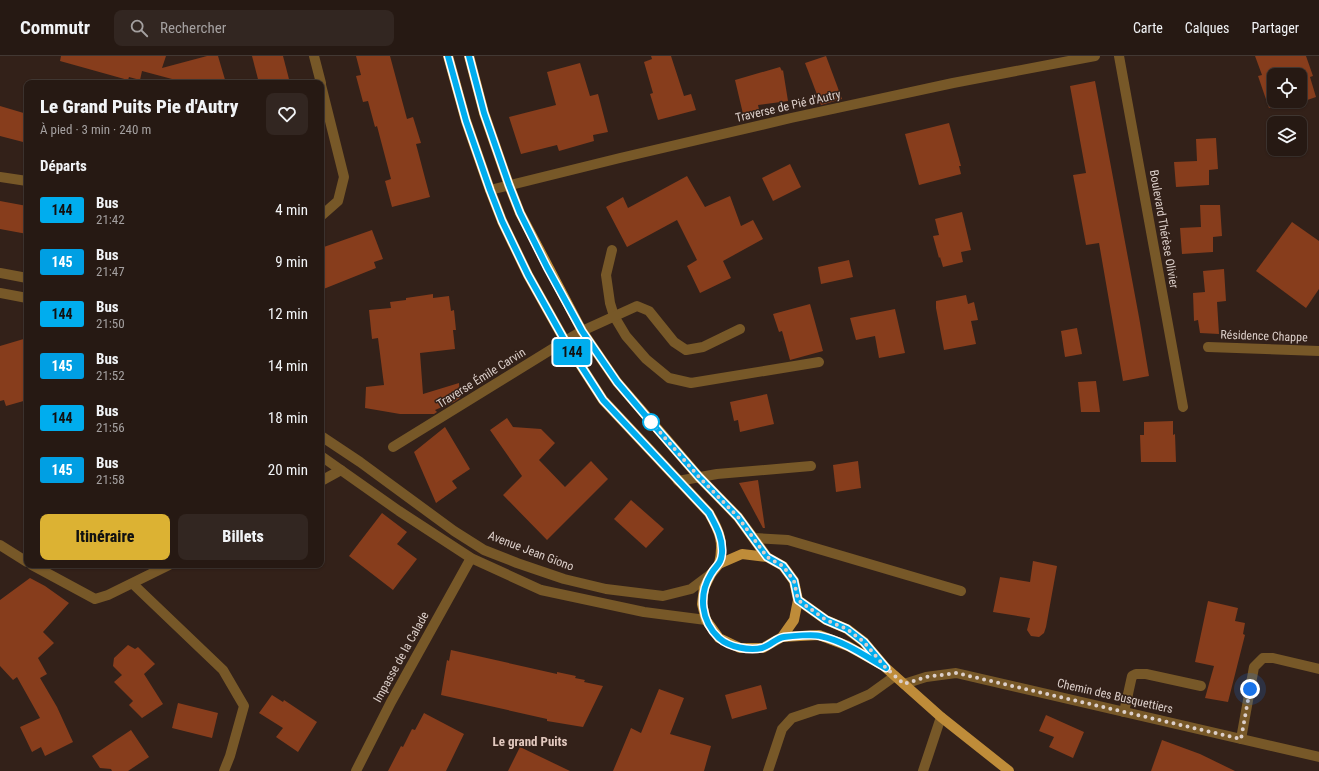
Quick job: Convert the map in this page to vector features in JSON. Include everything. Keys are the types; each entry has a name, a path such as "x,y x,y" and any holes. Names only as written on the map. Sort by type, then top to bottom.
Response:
{"main road":[{"path":"448,56 466,121 502,221 528,275 565,341 603,400 709,513 719,531 722,552 719,564 711,574 704,588 702,604 706,620 719,638 740,648 763,648 782,637 794,620 798,600 794,581 783,566 767,557 742,554 719,564"},
{"path":"470,56 484,113 523,220 582,331 617,382 699,477 738,517 767,557"},
{"path":"798,600 826,620 847,629 864,642 886,668 941,717 1009,771"},
{"path":"782,637 819,635 848,646 886,668"}],"street":[{"path":"314,56 320,80"},
{"name":"Traverse de Pié d'Autry","path":"490,190 620,158 907,93 1095,56"},
{"name":"Boulevard Thérèse Olivier","path":"1119,56 1183,407"},
{"path":"324,96 344,177 338,201 324,213"},
{"path":"0,177 24,181"},
{"path":"612,250 606,275 610,303 614,316 626,336 646,359 669,378 691,383 819,362"},
{"path":"0,273 24,277"},
{"path":"0,293 24,297"},
{"name":"Traverse Émile Carvin","path":"393,448 582,331 637,306 649,311 674,342 686,350 703,347 740,329"},
{"name":"Résidence Chappe","path":"1208,347 1319,351"},
{"name":"Avenue Jean Giono","path":"324,438 360,462 454,531 484,550 517,563 564,579 606,589 663,596 691,589 711,574"},
{"path":"324,458 398,511 471,558 541,590 644,612 706,620"},
{"path":"678,480 718,474 811,466"},
{"path":"324,479 341,470"},
{"path":"754,538 788,540 961,591"},
{"path":"0,545 24,560"},
{"name":"Impasse de la Calade","path":"356,771 391,702 471,558"},
{"path":"38,568 95,599 133,584 163,568"},
{"path":"133,584 223,670 244,706 230,756 224,771"},
{"path":"1241,739 1254,667 1263,658 1273,658 1319,670"},
{"name":"Chemin des Busquettiers","path":"904,684 926,677 956,673 1319,757"},
{"path":"1124,712 1132,676 1136,674 1146,674 1201,686"},
{"path":"768,771 782,729 792,718 819,709 838,708 870,694 895,676"},
{"path":"924,771 941,717"}],"building":[{"path":"61,56 166,56 162,68 207,56 218,56 225,80 172,80 142,71 140,80 129,77 128,80 60,61"},
{"path":"252,56 283,56 289,80 258,80"},
{"path":"356,56 390,56 407,119 413,117 421,143 416,144 430,197 392,207 385,181 391,179 377,126 375,127 368,101 363,102 356,76 361,75"},
{"path":"651,56 671,56 684,96 691,94 696,110 658,120 650,94 653,93 644,62 652,59"},
{"path":"826,56 842,99 821,105 805,63"},
{"path":"1255,56 1306,56 1313,76 1310,77 1316,97 1307,100 1307,68 1267,68 1267,102 1258,76 1262,75"},
{"path":"580,63 590,96 598,94 608,132 593,135 594,141 559,151 557,145 521,154 509,117 556,105 547,72"},
{"path":"780,67 782,71 783,70 788,101 758,105 760,114 744,118 735,80"},
{"path":"1095,81 1149,376 1123,381 1099,243 1086,245 1073,175 1086,173 1070,86"},
{"path":"0,106 24,113 24,142 0,136"},
{"path":"949,123 961,166 959,166 961,174 919,185 905,134"},
{"path":"1216,138 1218,169 1209,170 1209,185 1176,187 1174,162 1197,161 1196,139"},
{"path":"790,164 801,187 773,201 762,178"},
{"path":"687,176 705,207 730,196 741,226 753,220 763,239 723,261 731,278 700,293 687,266 697,260 677,220 627,247 606,207 623,197 628,208"},
{"path":"0,201 24,205 24,233 0,229"},
{"path":"1200,205 1220,205 1222,236 1213,237 1213,252 1182,254 1180,228 1201,227"},
{"path":"962,212 971,250 961,252 963,262 943,267 933,236 939,235 935,219"},
{"path":"1292,222 1319,241 1319,289 1306,308 1256,271"},
{"path":"372,230 383,259 374,262 376,268 324,289 324,247"},
{"path":"849,260 853,277 821,284 818,267"},
{"path":"1224,269 1226,301 1217,302 1219,334 1200,333 1198,320 1194,321 1193,293 1205,292 1203,271"},
{"path":"433,294 433,298 449,296 451,311 454,310 456,330 453,330 455,349 420,353 423,394 459,383 460,398 435,410 437,412 434,414 400,414 365,408 366,387 384,385 378,338 372,339 369,310 391,308 390,302"},
{"path":"966,295 968,304 974,302 978,320 971,321 976,344 944,350 936,301"},
{"path":"810,304 823,351 790,360 782,331 779,332 773,314"},
{"path":"895,309 905,353 879,358 875,336 856,340 850,318"},
{"path":"1077,328 1082,354 1065,357 1061,331"},
{"path":"24,339 24,401 6,406 4,400 0,401 0,346"},
{"path":"1096,381 1100,412 1081,412 1078,382"},
{"path":"767,394 774,424 740,432 738,420 734,421 730,402"},
{"path":"507,418 513,427 541,429 555,443 539,460 565,487 591,461 608,479 547,540 503,495 522,476 490,430"},
{"path":"1173,421 1176,462 1141,462 1140,435 1144,435 1144,422"},
{"path":"445,427 470,469 452,481 457,488 436,503 414,452"},
{"path":"858,461 861,488 836,492 833,465"},
{"path":"758,480 765,528 763,528 739,483"},
{"path":"631,500 664,529 646,548 614,519"},
{"path":"382,513 407,532 397,544 417,559 393,590 349,556"},
{"path":"1033,561 1057,566 1046,627 1044,633 1039,637 1031,636 1027,630 1030,618 993,612 1000,577 1030,582"},
{"path":"30,578 45,586 69,603 43,632 54,643 38,658 47,674 40,678 57,707 73,742 45,756 41,747 32,752 20,727 40,718 17,677 13,680 0,666 0,600"},
{"path":"1208,601 1238,608 1235,621 1245,623 1243,634 1245,635 1228,702 1205,698 1214,666 1195,662"},
{"path":"128,645 135,649 138,647 155,664 144,674 163,704 142,718 129,705 133,701 114,682 122,675 113,666 114,658"},
{"path":"451,650 557,674 557,672 576,676 575,678 585,680 584,682 603,686 583,727 547,721 547,719 441,695 447,660 449,661"},
{"path":"761,685 767,709 732,719 725,695"},
{"path":"659,689 684,698 670,734 711,746 704,771 613,771 631,728 641,733"},
{"path":"272,695 283,702 284,700 317,722 298,752 276,737 283,728 259,713"},
{"path":"178,703 218,713 212,738 172,728"},
{"path":"424,713 464,734 446,771 388,771 401,746 403,747 412,729 415,730"},
{"path":"1046,715 1084,732 1073,758 1049,747 1054,737 1039,731"},
{"path":"131,730 149,757 128,771 112,771 111,769 100,768 92,756"},
{"path":"1162,740 1200,754 1235,771 1151,771"},
{"path":"520,747 570,771 508,771"}],"bus line":[{"name":"144","path":"448,56 466,121 502,221 528,275 565,341 603,400 709,513 719,531 722,552 719,564 711,574 704,588 702,604 706,620 719,638 740,648 763,648 782,637 819,635 848,646 886,668 864,642 847,629 826,620 798,600 794,581 783,566 767,557 738,517 699,477 651,422 617,382 582,331 547,267 520,213 484,113 469,56"}],"district":[{"name":"Le grand Puits","path":"530,741"}],"route":[{"path":"651,422 699,477 738,517 767,557 783,566 794,581 798,600 826,620 847,629 864,642 886,668 904,684 926,677 956,673 1241,739 1250,689"}]}
